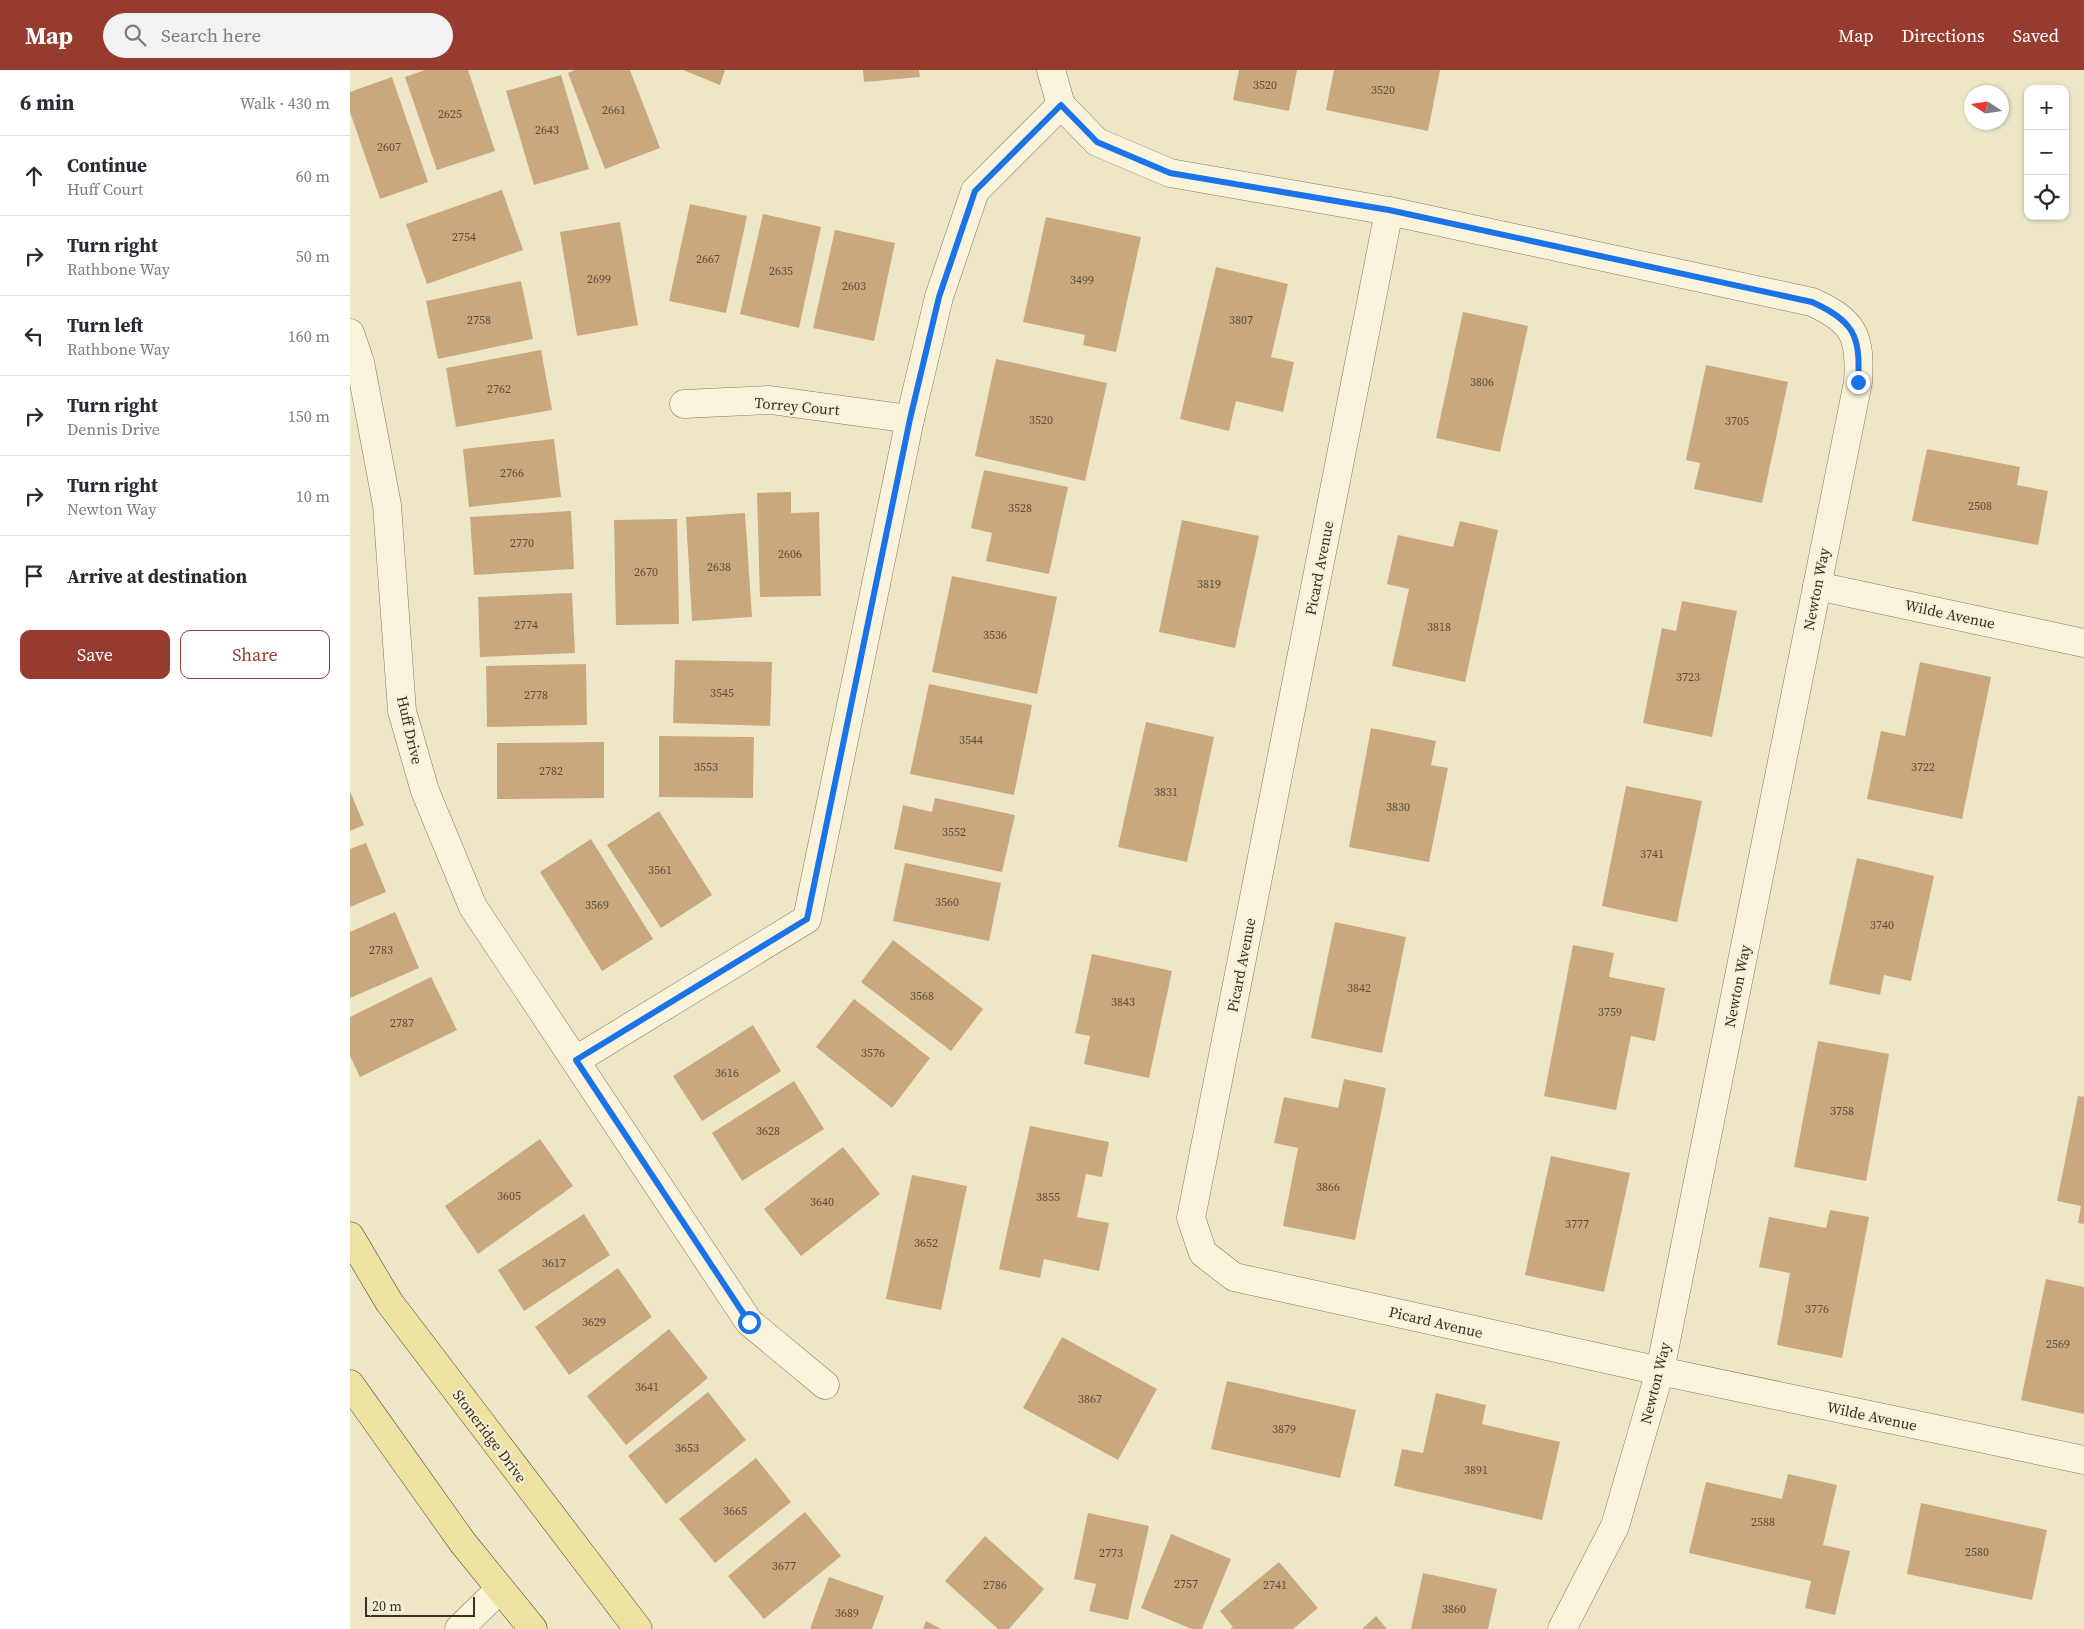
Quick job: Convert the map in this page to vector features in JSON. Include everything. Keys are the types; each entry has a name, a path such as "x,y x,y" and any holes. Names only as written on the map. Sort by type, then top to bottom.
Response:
{"main road":[{"name":"Stoneridge Drive","path":"350,1236 389,1302 638,1629"},
{"path":"350,1384 463,1543 533,1629"}],"street":[{"path":"1051,70 1061,105 1097,142 1170,173 1389,210"},
{"path":"576,1060 807,919 910,419 939,297 975,191 1061,105"},
{"name":"Newton Way","path":"1389,210 1812,302 1835,312 1853,330 1860,356 1858,382 1660,1371 1615,1526 1562,1629"},
{"name":"Picard Avenue","path":"1389,210 1191,1218 1203,1253 1234,1277 1660,1371"},
{"name":"Huff Drive","path":"350,333 387,505 402,711 425,791 473,907 749,1322 825,1385"},
{"name":"Torrey Court","path":"684,404 770,400 910,419"},
{"name":"Wilde Avenue","path":"1817,586 2084,643"},
{"name":"Wilde Avenue","path":"1660,1371 2084,1460"},
{"path":"459,1629 500,1588"}],"building":[{"path":"425,70 468,70 495,151 437,170 405,77"},
{"path":"575,70 630,70 660,148 605,169 568,73"},
{"path":"683,70 725,70 720,85"},
{"path":"863,70 919,70 920,77 864,82"},
{"path":"1239,70 1297,70 1289,111 1233,100"},
{"path":"1334,70 1440,70 1428,131 1326,110"},
{"path":"561,75 589,169 534,185 506,91"},
{"path":"392,77 428,182 380,199 350,112 350,92"},
{"path":"502,190 523,250 427,284 406,224"},
{"path":"690,204 747,216 726,313 669,301"},
{"path":"763,214 821,227 799,328 740,314"},
{"path":"1046,217 1141,237 1116,352 1083,345 1085,335 1023,322"},
{"path":"620,222 638,325 577,336 560,232"},
{"path":"835,230 895,243 874,341 813,328"},
{"path":"1216,267 1288,284 1271,357 1294,362 1283,412 1236,401 1229,431 1180,419"},
{"path":"521,281 533,339 438,359 426,301"},
{"path":"1463,312 1528,326 1500,452 1436,438"},
{"path":"541,350 552,410 456,427 446,368"},
{"path":"996,359 1107,383 1085,481 975,456"},
{"path":"1706,365 1788,382 1762,503 1694,489 1700,463 1686,460"},
{"path":"554,439 561,497 469,507 463,449"},
{"path":"1927,449 2020,467 2017,485 2048,491 2038,545 1912,521"},
{"path":"984,470 1068,487 1049,574 986,561 992,533 971,528"},
{"path":"791,492 791,513 819,512 821,596 760,597 757,493"},
{"path":"571,511 574,569 474,575 470,517"},
{"path":"745,513 752,617 692,621 686,517"},
{"path":"677,519 679,624 616,625 614,520"},
{"path":"1182,520 1259,536 1235,648 1159,632"},
{"path":"1460,521 1498,530 1465,682 1392,666 1409,589 1387,584 1398,535 1453,547"},
{"path":"952,576 1057,597 1037,694 932,672"},
{"path":"572,593 575,653 480,657 478,597"},
{"path":"1682,601 1737,611 1712,737 1643,723 1662,628 1676,631"},
{"path":"675,660 772,662 770,726 673,723"},
{"path":"1920,662 1991,677 1962,819 1867,799 1881,731 1905,736"},
{"path":"586,664 587,725 487,727 486,666"},
{"path":"929,684 1032,705 1014,795 910,774"},
{"path":"1146,722 1214,737 1187,862 1118,847"},
{"path":"1371,728 1436,741 1431,765 1448,768 1429,862 1349,847"},
{"path":"659,736 754,737 753,798 659,797"},
{"path":"604,742 604,798 497,799 497,743"},
{"path":"1626,786 1702,801 1677,922 1602,906"},
{"path":"350,791 364,825 350,831"},
{"path":"935,798 1015,815 1002,872 894,849 903,805 932,812"},
{"path":"659,811 712,895 661,928 607,845"},
{"path":"591,839 653,939 602,971 540,872"},
{"path":"366,843 386,892 350,907 350,849"},
{"path":"1857,858 1934,876 1911,981 1884,975 1880,995 1829,984"},
{"path":"905,863 1001,883 989,941 893,921"},
{"path":"395,912 419,968 350,998 350,932"},
{"path":"1335,922 1406,937 1382,1053 1311,1038"},
{"path":"893,940 983,1009 951,1051 861,982"},
{"path":"1573,945 1614,953 1609,977 1665,988 1655,1041 1631,1036 1616,1110 1544,1096"},
{"path":"1092,954 1172,971 1149,1078 1084,1064 1090,1036 1075,1033"},
{"path":"431,977 457,1030 360,1077 350,1056 350,1017"},
{"path":"854,999 930,1058 892,1108 816,1047"},
{"path":"753,1025 781,1071 702,1121 673,1076"},
{"path":"1818,1041 1889,1054 1866,1181 1794,1167"},
{"path":"1344,1079 1386,1088 1355,1240 1283,1226 1298,1148 1274,1143 1284,1097 1338,1108"},
{"path":"794,1081 824,1129 742,1181 712,1133"},
{"path":"2078,1096 2084,1097 2084,1224 2078,1223 2081,1206 2057,1201"},
{"path":"1030,1126 1109,1142 1102,1177 1086,1174 1077,1217 1109,1223 1099,1271 1044,1259 1040,1278 999,1269"},
{"path":"540,1139 573,1186 478,1254 445,1206"},
{"path":"843,1147 880,1194 801,1256 764,1209"},
{"path":"1551,1156 1630,1173 1604,1292 1525,1275"},
{"path":"912,1175 967,1186 941,1310 886,1299"},
{"path":"1830,1210 1869,1217 1842,1358 1777,1345 1790,1273 1759,1267 1769,1217 1826,1228"},
{"path":"584,1214 610,1255 524,1311 498,1270"},
{"path":"618,1268 652,1317 569,1375 535,1327"},
{"path":"2046,1279 2084,1287 2084,1414 2021,1400"},
{"path":"669,1329 708,1378 626,1445 587,1396"},
{"path":"1062,1337 1157,1389 1118,1460 1023,1408"},
{"path":"1227,1381 1356,1410 1340,1478 1211,1449"},
{"path":"708,1392 746,1440 666,1504 628,1456"},
{"path":"1436,1393 1486,1405 1482,1424 1560,1442 1542,1520 1394,1486 1402,1449 1423,1453"},
{"path":"756,1458 791,1502 715,1563 679,1519"},
{"path":"1788,1474 1837,1485 1823,1545 1850,1551 1835,1615 1805,1608 1811,1581 1689,1553 1706,1482 1782,1499"},
{"path":"1921,1503 2047,1530 2032,1600 1907,1574"},
{"path":"805,1512 841,1556 764,1619 728,1576"},
{"path":"1088,1513 1149,1526 1128,1620 1089,1611 1096,1584 1074,1579"},
{"path":"1171,1534 1231,1559 1202,1629 1192,1629 1141,1608"},
{"path":"985,1536 1044,1589 1009,1629 998,1629 945,1581"},
{"path":"1279,1562 1318,1608 1293,1629 1230,1629 1233,1627 1220,1611"},
{"path":"1423,1573 1497,1589 1488,1629 1411,1629"},
{"path":"829,1577 884,1596 872,1629 810,1629"},
{"path":"1376,1616 1387,1629 1362,1629"},
{"path":"926,1621 941,1629 923,1629"}],"route":[{"path":"749,1322 576,1060 807,919 910,419 939,297 975,191 1061,105 1097,142 1170,173 1389,210 1812,302 1835,312 1853,330 1860,356 1858,382"}]}
